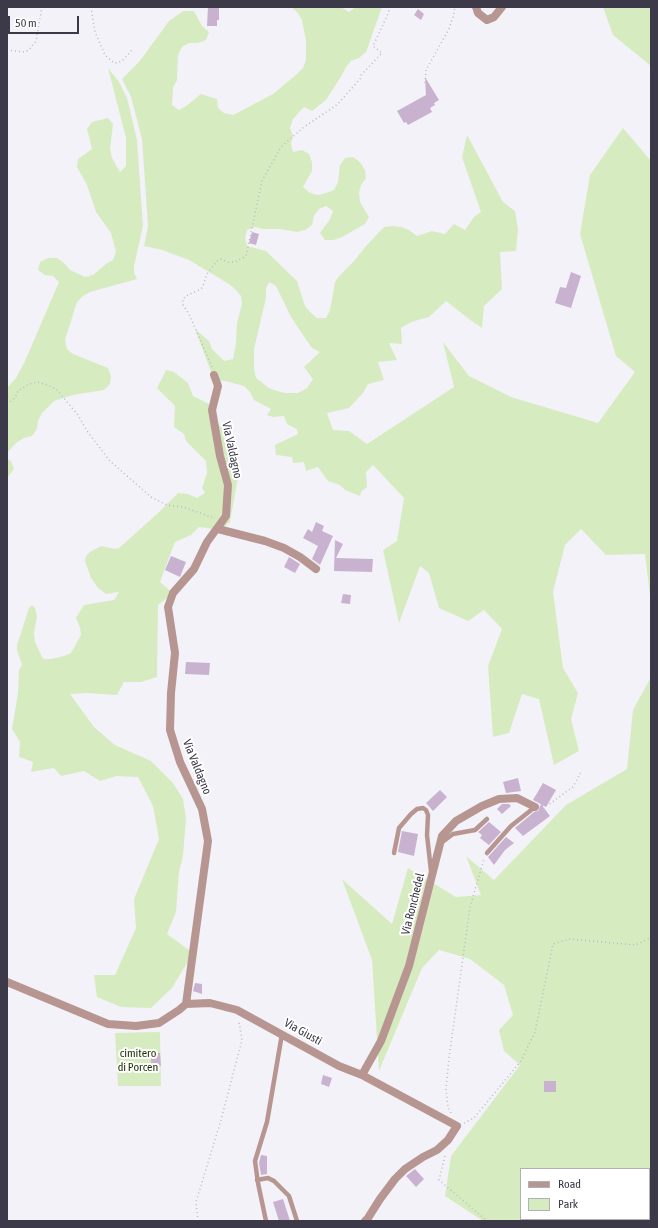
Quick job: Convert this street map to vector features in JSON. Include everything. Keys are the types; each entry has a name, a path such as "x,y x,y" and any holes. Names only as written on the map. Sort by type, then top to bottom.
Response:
{"street":[{"path":"476,7 478,13 487,20 494,17 502,7"},
{"name":"Via Valdagno","path":"186,1004 208,841 202,809 180,762 170,730 171,693 175,653 168,607 173,593 194,569 207,542 218,529 226,516 228,485 220,456 212,410 218,386 214,375"},
{"path":"218,529 265,541 284,548 300,557 316,569"},
{"name":"Via Ronchedel","path":"362,1075 381,1041 409,966 442,836 456,821 482,806 499,799 518,798 535,807"},
{"path":"7,982 108,1024 136,1026 159,1023 186,1004"},
{"name":"Via Giusti","path":"186,1004 210,1003 237,1010 339,1066 362,1075 457,1126"},
{"path":"365,1221 395,1179 405,1169 437,1150 448,1140 457,1126"}],"lane":[{"path":"486,853 510,826 535,807"},
{"path":"394,853 399,828 417,809 423,808 426,810 428,815 427,835 432,878"},
{"path":"441,843 453,834 476,830 487,819"},
{"path":"266,1221 257,1180 255,1161 268,1115 282,1034"},
{"path":"257,1180 268,1178 274,1181 289,1196 297,1221"}],"path":[{"path":"7,50 24,52 29,50 36,41 42,7"},
{"path":"91,7 95,32 105,55 114,63 118,63 123,60 132,50"},
{"path":"214,375 210,361 189,314 183,305 183,299 201,289 207,274 217,261 221,259 228,262 235,262 246,256 262,181 281,147 304,127 338,104 360,79 361,75 382,53 373,46 390,7"},
{"path":"425,83 426,70 449,29 455,7"},
{"path":"7,404 14,398 18,391 29,384 37,382 48,385 57,390 78,415 87,431 110,461 151,497 167,505 183,507 214,518 225,519"},
{"path":"535,807 548,805 573,788 581,772"},
{"path":"486,853 470,907 449,1058 446,1089 448,1107 457,1126 474,1118 521,1061 535,1032 553,944 569,939 636,945 651,938"},
{"path":"198,1221 196,1202 222,1120 242,1040 237,1010"},
{"path":"448,1140 439,1180 487,1221"}],"green space":[{"path":"291,7 341,7 349,12 356,7 382,7 366,52 359,58 351,61 346,67 326,100 312,111 304,107 293,119 290,128 293,136 291,144 293,152 302,150 309,154 312,162 312,171 303,187 310,193 318,195 334,190 338,182 340,165 345,158 353,157 360,162 365,170 366,178 361,185 359,193 360,202 369,217 365,224 342,237 334,240 325,240 320,233 330,219 333,211 326,206 319,209 314,216 312,225 305,230 297,232 255,227 247,230 245,238 247,246 266,251 297,281 305,306 310,312 317,318 326,318 330,310 335,282 384,227 401,227 409,230 417,236 432,231 445,234 454,224 465,230 474,217 481,212 462,157 467,135 503,202 515,211 518,229 516,251 500,252 502,289 484,306 482,328 446,301 429,317 411,322 401,328 402,344 389,343 397,360 378,362 384,380 368,384 363,393 349,408 327,413 333,430 349,431 367,444 454,387 443,342 469,376 511,397 598,423 635,372 616,356 580,234 590,175 623,128 651,161 651,604 645,554 606,555 581,529 565,545 553,592 563,668 578,693 571,719 579,751 554,765 539,699 522,694 509,733 493,737 488,666 502,629 484,610 468,621 439,608 429,573 420,566 399,623 383,550 397,541 404,498 373,465 366,472 367,487 361,492 360,496 345,490 340,485 328,481 318,467 306,471 304,462 293,463 292,457 276,455 275,445 298,434 297,429 287,424 284,416 273,417 267,415 271,409 254,400 250,392 244,386 225,381 212,380 210,369 195,329 209,341 212,349 224,361 233,359 236,343 237,323 242,304 241,296 229,284 189,260 162,250 144,246 148,226 142,139 131,97 122,79 139,62 169,21 183,11 194,11 202,26 209,32 206,40 198,43 189,43 182,47 178,55 177,80 173,88 172,105 179,110 201,94 217,99 218,108 224,113 233,115 273,94 303,68 306,60 306,40 302,20 298,13","holes":["269,282 276,286 291,317 312,348 320,352 304,367 313,379 307,388 298,393 285,393 269,388 256,378 254,369 254,349 266,298 266,289"]},
{"path":"603,7 651,7 651,66 613,35"},
{"path":"108,68 119,82 127,98 137,140 143,226 134,266 134,273 137,279 90,292 83,296 77,302 65,340 67,349 73,354 108,368 111,376 110,384 104,390 73,395 54,401 42,413 38,421 37,429 32,436 24,438 16,443 7,453 7,388 16,378 25,361 59,282 53,276 45,275 38,270 40,262 48,258 57,258 70,270 85,277 93,275 113,260 116,252 111,233 96,212 87,185 77,167 78,159 92,149 87,129 92,122 108,118 113,124 110,149 112,158 120,172 126,166 126,138"},
{"path":"166,370 174,372 188,383 193,396 209,404 214,420 226,432 229,453 238,477 230,522 221,530 199,527 191,535 175,542 160,582 173,593 158,605 157,677 141,682 124,682 117,695 87,693 70,694 94,727 115,745 151,761 173,783 183,799 186,818 183,856 179,872 176,912 167,934 193,953 172,988 151,1008 121,1007 97,997 94,975 115,975 136,928 134,899 159,839 153,806 138,777 117,776 100,781 84,771 61,776 54,768 31,772 33,762 19,757 20,742 12,729 18,693 19,670 22,665 17,650 17,645 29,608 32,605 35,608 37,617 34,633 35,642 42,657 44,659 51,659 71,653 81,635 80,627 76,618 84,605 114,600 119,592 106,594 98,588 91,578 85,561 86,556 101,546 115,549 119,548 178,493 188,494 197,498 205,493 202,488 207,473 206,461 186,441 184,434 174,427 175,406 157,388"},
{"path":"7,459 11,461 14,469 7,478"},
{"path":"651,677 651,1221 483,1221 445,1196 451,1156 520,1065 504,1051 499,1030 513,1015 504,985 470,959 439,950 422,968 379,1071 372,960 342,879 392,924 408,868 456,897 481,895 466,856 494,880 566,805 627,769 633,710"},
{"name":"cimitero di Porcen","path":"160,1032 161,1086 118,1086 115,1033"}],"building":[{"path":"208,7 219,7 219,20 217,20 217,26 207,26"},
{"path":"418,9 424,14 421,20 414,15"},
{"path":"425,77 439,100 430,108 432,112 408,125 406,122 404,123 397,111 426,95"},
{"path":"252,232 259,234 256,245 249,243"},
{"path":"571,272 581,276 571,308 555,303 560,287 566,288"},
{"path":"316,522 324,526 322,531 333,536 320,565 312,559 318,546 303,538 308,529 312,532"},
{"path":"335,540 343,544 336,558 373,559 372,572 334,571"},
{"path":"171,556 186,562 180,577 165,570"},
{"path":"289,557 300,564 295,573 284,567"},
{"path":"343,594 351,595 350,604 341,603"},
{"path":"186,662 210,663 209,675 185,674"},
{"path":"518,778 521,791 506,793 503,782"},
{"path":"543,783 556,790 546,807 533,800"},
{"path":"440,790 447,797 433,811 426,803"},
{"path":"502,804 509,804 511,806 502,814 497,809"},
{"path":"541,804 550,816 523,836 515,828 534,812 538,811"},
{"path":"489,822 501,832 489,845 480,838 482,835 478,832"},
{"path":"402,831 418,834 414,856 398,852"},
{"path":"506,837 514,843 505,850 494,865 488,857"},
{"path":"195,983 202,984 202,994 193,991"},
{"path":"151,1053 160,1053 161,1066 151,1065"},
{"path":"323,1075 332,1078 329,1087 321,1084"},
{"path":"544,1081 556,1081 556,1092 544,1092"},
{"path":"261,1155 267,1156 267,1174 261,1175 259,1163"},
{"path":"415,1169 424,1179 416,1187 406,1176"},
{"path":"283,1199 290,1221 279,1221 273,1202"}]}
